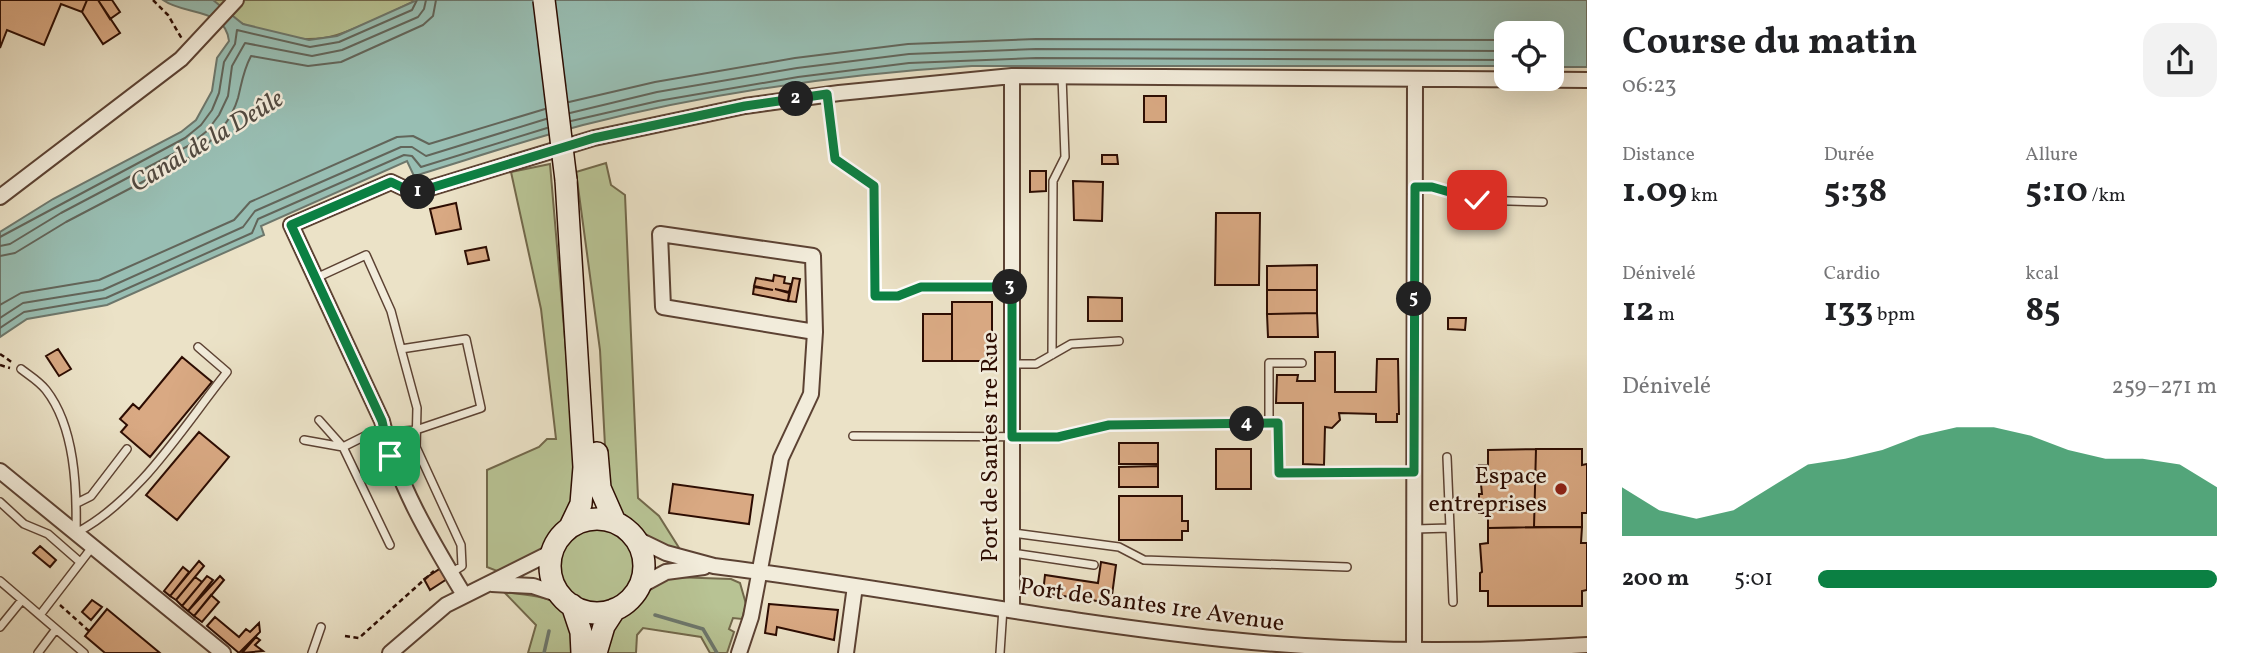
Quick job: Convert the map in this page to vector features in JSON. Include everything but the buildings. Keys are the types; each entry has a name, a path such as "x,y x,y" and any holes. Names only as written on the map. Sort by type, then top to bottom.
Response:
{"main road":[{"path":"544,0 566,180 588,312 600,488 615,522 635,538 644,562 639,586 629,600 615,609 604,626 596,653"},
{"path":"566,180 584,467 581,503 570,527 552,552 551,574 582,632 582,653"},
{"path":"570,527 595,519 615,522"},
{"path":"566,600 593,612 615,609"}],"street":[{"path":"0,197 195,45 236,0"},
{"path":"471,591 448,568 390,456 385,432 345,337 291,225 391,182 414,193 594,138 745,106 827,94 1012,76 1587,80"},
{"name":"Port de Santes 1re Rue","path":"1007,608 1012,553 1012,76"},
{"path":"1414,651 1415,79"},
{"path":"739,653 751,617 781,458 811,394 815,364 815,331 813,256 660,234 663,307 815,331"},
{"path":"0,471 223,653"},
{"path":"635,538 666,553 714,566"},
{"path":"390,653 425,620 471,591 552,552"},
{"path":"639,586 666,572 714,566"},
{"name":"Port de Santes 1re Avenue","path":"714,566 1221,639 1414,651 1571,650 1587,645"},
{"path":"471,591 510,583 542,588 566,600"},
{"path":"846,653 855,586"}],"lane":[{"path":"1052,355 1053,181 1065,157 1062,76"},
{"path":"827,94 835,159 874,186 875,296 898,296 921,287 1012,287"},
{"path":"1415,187 1432,187 1477,200 1543,202"},
{"path":"316,278 366,255 391,311 417,408 416,447 461,545 462,566 448,568"},
{"path":"304,440 343,447 369,434 416,430 481,408 466,339 401,349"},
{"path":"1012,364 1036,364 1071,344 1119,341"},
{"path":"21,369 44,387 59,413 68,443 77,503 76,533 98,522 127,497 228,372 198,347"},
{"path":"1269,424 1269,363 1302,363"},
{"path":"318,420 343,447 390,545"},
{"path":"853,436 1058,437 1109,425 1278,423 1279,473 1414,472"},
{"path":"77,503 91,496 127,449"},
{"path":"1447,457 1453,602"},
{"path":"0,502 24,524 48,534 80,562"},
{"path":"1414,529 1450,528"},
{"path":"1012,533 1119,547 1143,560 1347,567"},
{"path":"40,615 93,546"},
{"path":"1012,553 1094,565"},
{"path":"0,581 84,653"},
{"path":"0,627 22,600"},
{"path":"1000,653 1007,608"},
{"path":"0,612 8,618"},
{"path":"312,653 321,627"},
{"path":"38,653 56,629"}],"path":[{"path":"153,0 195,45"},
{"path":"0,354 21,369"},
{"path":"345,636 359,638 421,579 448,568"},
{"path":"68,580 73,585 59,607 89,631"},
{"path":"80,633 85,628"}],"green space":[{"path":"213,0 417,0 337,35 305,39 288,38 253,28 237,21"},
{"path":"606,163 611,185 625,195 638,498 659,516 681,551 634,528 617,509 607,484 600,350 576,172"},
{"path":"550,164 577,480 566,521 550,535 537,556 497,571 487,567 487,470 539,447 547,439 556,439 541,309 511,172"},
{"path":"590,527 604,527 618,533 629,544 635,565 632,580 624,592 604,603 590,603 576,597 565,586 559,572 559,558 565,544 576,533"},
{"path":"673,577 731,579 740,583 746,604 742,619 733,618 729,629 734,632 727,653 710,653 701,637 643,628 637,635 636,653 604,653 609,632 617,619 649,590"},
{"path":"504,592 547,599 565,610 571,620 572,653 528,653 536,625"}],"water":[{"name":"Canal de la Deûle","path":"163,0 213,0 243,24 309,40 337,36 417,0 1587,0 1587,67 1564,67 1564,21 1494,21 1494,66 972,66 874,74 728,94 583,125 414,176 407,161 261,226 264,235 107,305 27,319 0,337 0,232 53,199 181,132 196,120 212,91 217,58 229,41 226,30 212,17"}],"waterway":[{"path":"655,615 703,629 717,653"},
{"path":"544,653 549,631"}],"place":[{"name":"Espace entreprises","path":"1561,489"}],"route":[{"path":"390,456 382,421 291,225 391,182 414,193 594,138 745,106 827,94 835,159 874,186 875,296 898,296 921,287 1012,287 1012,437 1058,437 1109,425 1278,423 1279,473 1414,472 1415,187 1432,187 1477,200"}]}
